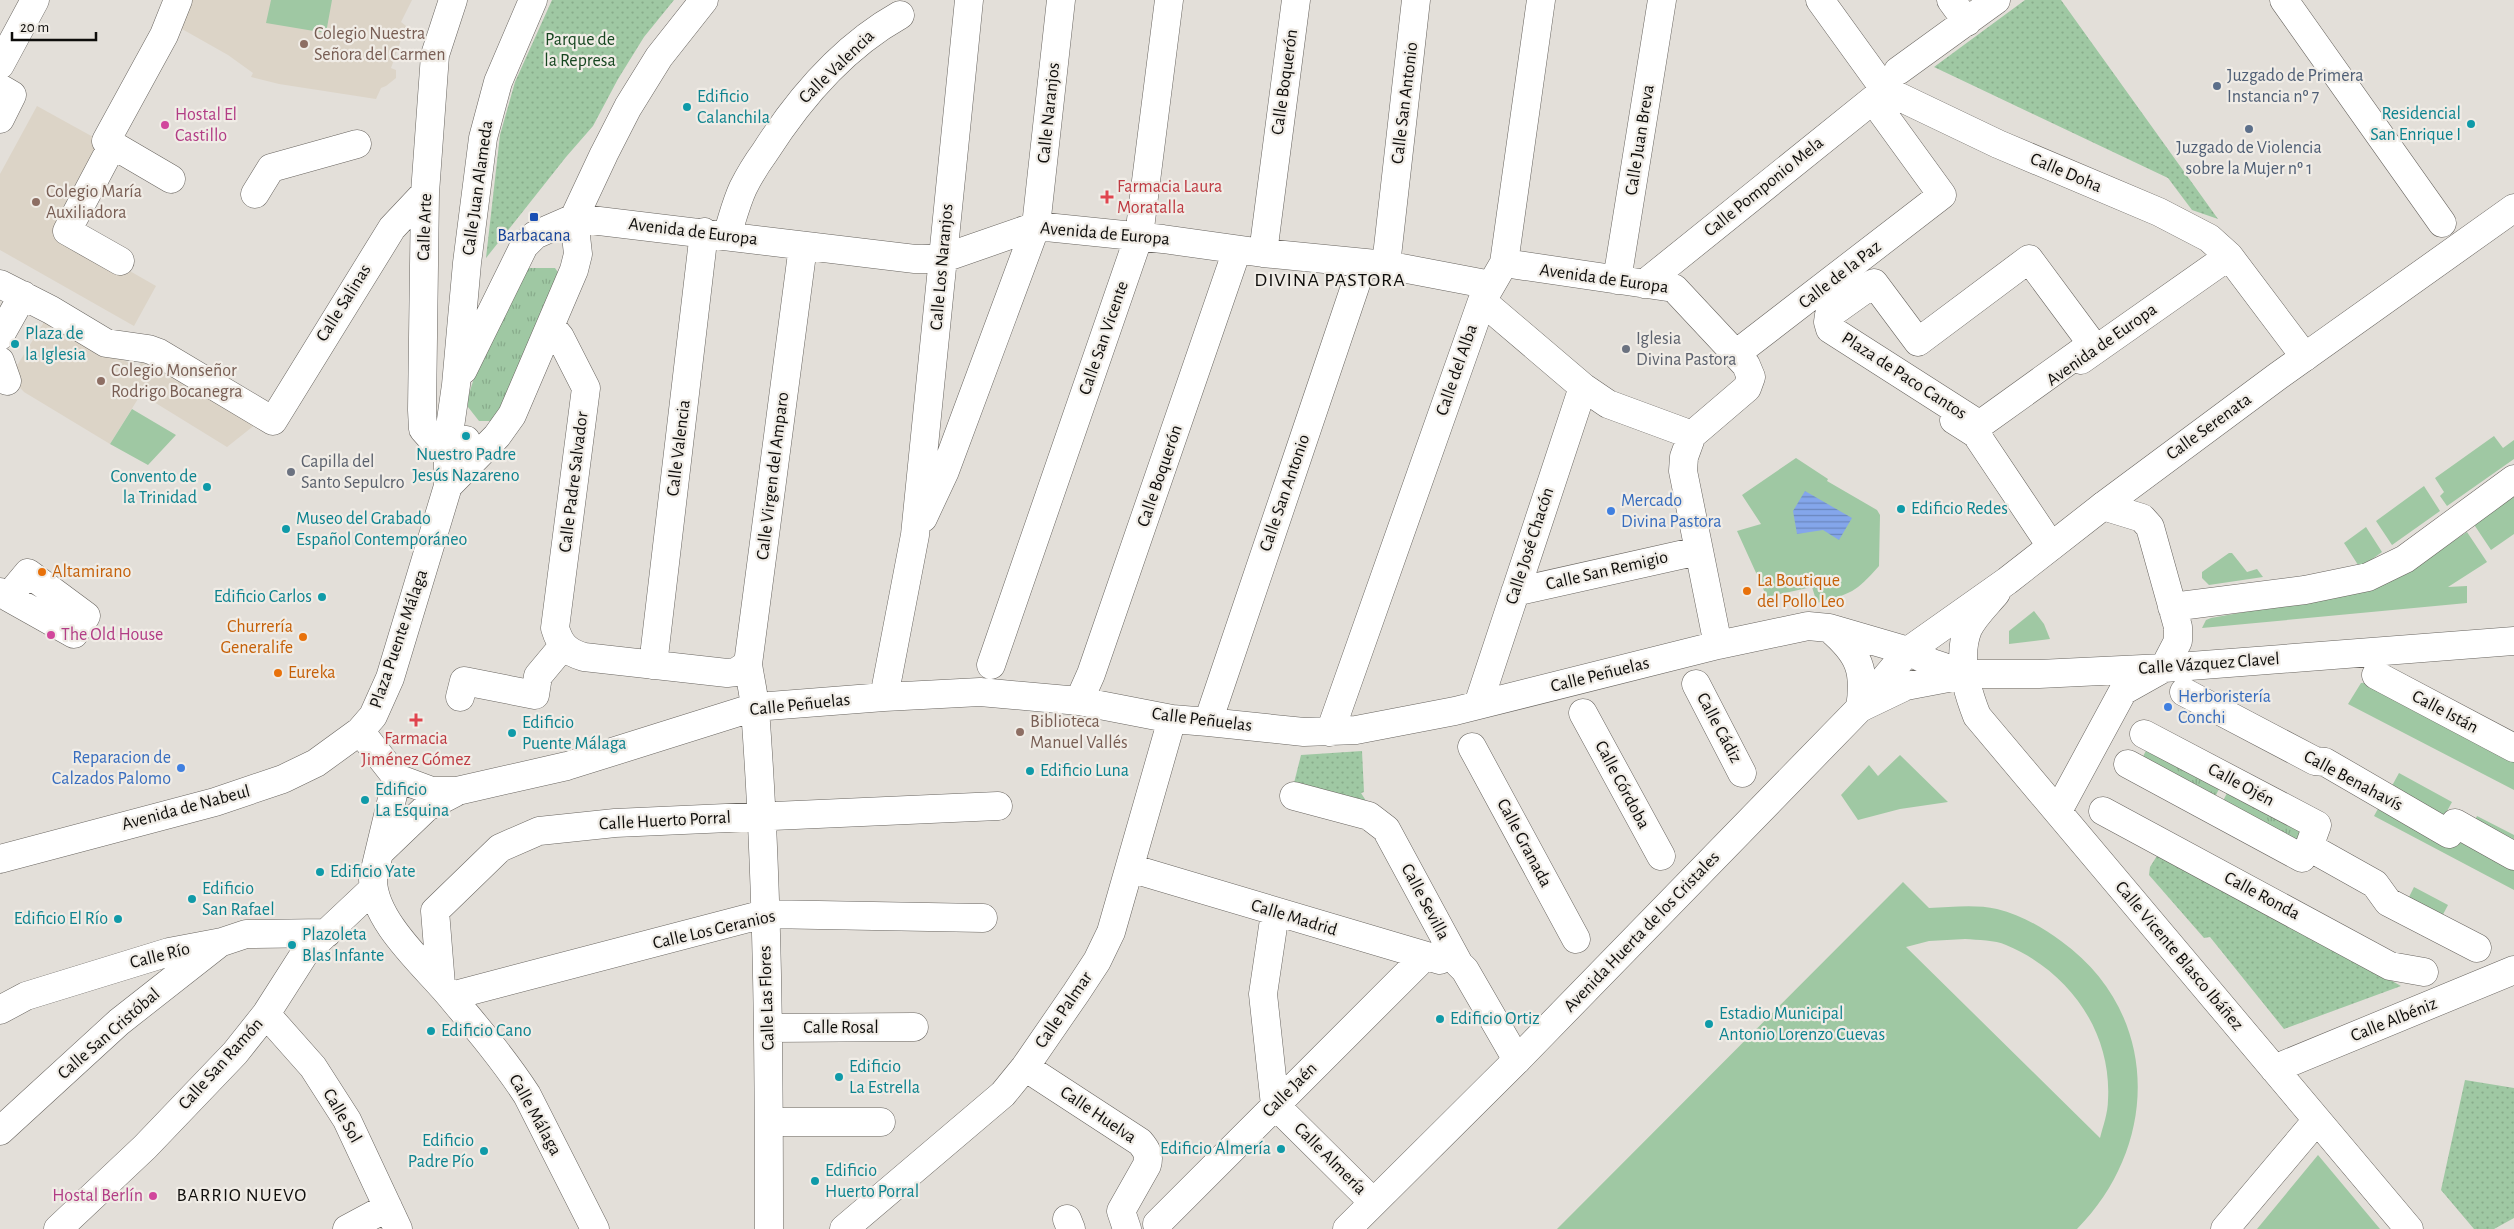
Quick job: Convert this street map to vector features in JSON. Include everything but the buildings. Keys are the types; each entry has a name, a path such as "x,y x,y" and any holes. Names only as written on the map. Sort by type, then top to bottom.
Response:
{"street":[{"path":"0,65 35,0"},
{"path":"120,261 67,231 164,35 178,0"},
{"name":"Calle Arte","path":"448,441 431,438 423,429 422,333 425,192 435,55 453,0"},
{"name":"Calle Juan Alameda","path":"456,385 466,263 483,138 498,82 534,0"},
{"path":"448,486 497,436 512,414 574,270 578,254 574,218 628,107 659,56 704,0"},
{"name":"Calle Los Naranjos","path":"884,697 915,535 969,0"},
{"name":"Calle Naranjos","path":"1036,226 1061,0"},
{"name":"Calle San Vicente","path":"990,665 1139,236 1169,0"},
{"name":"Calle Boquerón","path":"1079,701 1091,674 1250,252 1296,0"},
{"name":"Calle San Antonio","path":"1208,722 1374,264 1416,0"},
{"name":"Calle del Alba","path":"1330,732 1492,283 1541,0"},
{"name":"Calle Juan Breva","path":"1617,280 1662,0"},
{"name":"Calle Doha","path":"1820,0 1885,87 1998,144 2181,223 2209,238 2228,256 2305,357"},
{"name":"Calle Pomponio Mela","path":"1644,284 1885,87 1959,11 1996,0"},
{"path":"2284,0 2442,223"},
{"name":"Calle Valencia","path":"653,664 716,233 786,118 811,88 879,26 900,15"},
{"name":"Calle de la Paz","path":"1737,353 1942,195 1885,87"},
{"path":"0,88 12,95 0,119"},
{"path":"109,144 171,179"},
{"path":"256,194 271,168 358,144"},
{"name":"Calle Salinas","path":"12,289 106,343 148,349 159,353 272,421 392,228 425,192"},
{"name":"Calle Serenata","path":"1908,651 2007,581 2103,506 2305,357 2514,208"},
{"path":"448,486 448,441 456,385 524,246 535,235 574,218"},
{"name":"Avenida de Europa","path":"574,218 716,233 803,246 915,258 944,258 1036,226 1139,236 1250,252 1374,264 1492,283 1617,280 1674,288 1737,353 1746,365 1751,377 1747,388 1692,435"},
{"name":"Calle Los Naranjos","path":"915,535 945,471 1036,226"},
{"name":"Calle Virgen del Amparo","path":"755,707 748,664 803,246"},
{"name":"Avenida de Europa","path":"1976,434 2228,256"},
{"name":"Plaza de Paco Cantos","path":"2029,260 2092,344 1982,423 1977,423 1830,328 1829,316 1874,283 1918,342 2029,260"},
{"path":"1492,283 1583,386 1608,404 1692,435 1684,457 1682,471 1718,645"},
{"path":"0,336 12,289"},
{"path":"1788,314 1976,434 2050,546"},
{"name":"Calle Padre Salvador","path":"551,326 560,337 586,388 555,628 563,646"},
{"name":"Calle José Chacón","path":"1478,705 1583,386"},
{"path":"448,441 497,436"},
{"path":"2172,606 2305,590 2368,577 2405,559 2514,479"},
{"name":"Plaza Puente Málaga","path":"360,730 373,716 390,678 448,486"},
{"path":"2058,810 2123,691 2164,668 2178,641 2178,627 2150,527 2142,518 2103,506"},
{"name":"Calle San Remigio","path":"1515,592 1698,551"},
{"name":"Calle Vicente Blasco Ibáñez","path":"2007,581 1975,617 1968,630 1965,643 1965,674 1970,698 1977,716 2409,1229"},
{"name":"Calle Peñuelas","path":"372,890 372,878 397,778 432,791 457,791 568,766 755,707 980,692 1079,701 1172,718 1304,732 1330,732 1356,730 1478,705 1718,645 1808,626 1829,628 1908,651"},
{"path":"1829,628 1847,644 1858,661 1863,678 1860,708"},
{"name":"Calle Vázquez Clavel","path":"1908,651 1932,663 1965,674 2039,674 2164,668 2514,641"},
{"path":"460,698 464,681 535,695 538,676 563,646 571,653 584,657 727,673 736,672 748,664"},
{"name":"Avenida Huerta de los Cristales","path":"1348,1229 1517,1060 1860,708 1908,651"},
{"path":"1860,708 1906,686 1965,674"},
{"name":"Calle Istán","path":"2376,676 2514,748"},
{"name":"Calle Cádiz","path":"1696,684 1742,773"},
{"name":"Calle Benahavís","path":"2184,692 2315,761 2325,762 2449,834 2455,823 2514,856"},
{"name":"Calle Las Flores","path":"755,707 769,1028 769,1229"},
{"name":"Calle Córdoba","path":"1583,713 1661,856"},
{"name":"Calle Palmar","path":"844,1229 1003,1094 1025,1067 1097,961 1111,932 1172,718"},
{"path":"360,730 397,778"},
{"name":"Avenida de Nabeul","path":"0,859 253,790 283,779 316,763 360,730"},
{"name":"Calle Ojén","path":"2128,764 2302,858 2309,847 2317,825 2144,734"},
{"name":"Calle Granada","path":"1472,747 1576,940"},
{"name":"Calle Peñuelas","path":"380,852 427,807 457,791"},
{"name":"Calle Sevilla","path":"1294,796 1369,816 1386,829 1459,964 1466,970 1517,1060"},
{"name":"Calle Huerto Porral","path":"446,990 436,911 500,848 539,831 615,823 998,806"},
{"name":"Calle Ronda","path":"2103,811 2390,966 2424,972"},
{"path":"2309,847 2375,884 2388,902 2477,948"},
{"name":"Calle Madrid","path":"1130,868 1424,957 1459,964"},
{"name":"Calle Málaga","path":"372,890 390,925 410,951 446,990 523,1088 595,1229"},
{"name":"Calle San Ramón","path":"58,1229 151,1140 235,1053 266,1014 305,954 372,890"},
{"path":"1275,912 1263,994 1275,1104"},
{"name":"Calle Los Geranios","path":"446,990 764,914 984,918"},
{"name":"Calle Río","path":"0,1010 26,996 169,952 222,942 246,934 327,933"},
{"name":"Calle San Cristóbal","path":"0,1131 120,1022 222,942"},
{"name":"Calle Jaén","path":"1157,1224 1424,957"},
{"name":"Calle Albéniz","path":"2274,1069 2514,970"},
{"name":"Calle Sol","path":"266,1014 313,1068 347,1120 393,1218"},
{"name":"Calle Rosal","path":"769,1028 914,1027"},
{"name":"Calle Huelva","path":"1025,1067 1140,1142 1147,1150 1149,1158 1147,1164 1121,1211 1126,1229"},
{"name":"Calle Almería","path":"1275,1104 1373,1202"},
{"path":"2225,1229 2317,1120"},
{"path":"769,1122 880,1122"},
{"path":"347,1229 393,1218"}],"shaded area":[{"name":"Colegio Nuestra Señora del Carmen","path":"191,0 412,0 401,22 406,26 391,68 396,70 396,78 381,88 376,99 279,84 251,77 253,73 228,55 182,29"},
{"name":"Colegio María Auxiliadora","path":"37,106 104,143 58,230 156,286 134,326 0,250 0,174"},
{"name":"Colegio Monseñor Rodrigo Bocanegra","path":"49,314 137,368 147,355 256,424 227,447 141,394 110,444 24,392 10,377"}],"green space":[{"path":"271,0 332,0 326,33 266,23"},
{"name":"Parque de la Represa","path":"552,0 674,0 644,37 618,79 593,126 486,258 500,135 515,82"},
{"path":"2025,0 2061,0 2218,219 2192,210 2168,178 1934,67"},
{"path":"525,268 555,268 560,275 495,421 479,421 468,407 468,397 483,350"},
{"path":"132,409 176,435 148,465 110,444"},
{"path":"2494,436 2503,448 2514,440 2514,459 2447,506 2440,496 2444,492 2435,478"},
{"path":"1796,458 1828,479 1827,481 1877,510 1880,515 1879,566 1864,582 1852,591 1817,603 1812,587 1767,597 1737,531 1761,524 1742,495"},
{"path":"2424,486 2440,511 2392,545 2376,521"},
{"path":"2514,496 2514,534 2491,550 2473,523"},
{"path":"2366,527 2382,552 2360,568 2344,543"},
{"path":"2467,532 2487,562 2448,587 2467,586 2467,603 2202,628 2206,620 2211,618 2317,599 2404,574"},
{"path":"2229,553 2232,553 2247,572 2257,569 2263,577 2209,585 2202,578 2202,572"},
{"path":"2034,611 2044,624 2050,639 2009,644 2009,631"},
{"path":"2380,682 2514,754 2514,790 2348,704 2361,683"},
{"path":"2150,743 2223,781 2212,803 2139,764"},
{"path":"1362,751 1364,792 1361,793 1370,807 1294,783 1301,755"},
{"path":"1900,755 1948,802 1900,809 1858,820 1841,795 1869,765 1878,776"},
{"path":"2399,773 2452,802 2441,822 2388,793"},
{"path":"2231,785 2309,826 2297,848 2220,807"},
{"path":"2380,805 2457,831 2514,861 2514,890 2374,816"},
{"path":"2477,816 2514,835 2514,850 2471,828"},
{"path":"2160,851 2401,986 2284,1029 2210,937 2204,938 2149,875 2150,867"},
{"path":"1903,882 1929,908 1989,907 2023,918 2054,936 2094,971 2117,1005 2132,1042 2138,1080 2135,1120 2124,1159 2104,1195 2077,1229 1557,1229","holes":["1965,939 2002,943 2029,956 2067,988 2082,1007 2094,1028 2103,1051 2107,1075 2108,1105 2100,1138 1906,947 1929,941"]},
{"path":"2414,887 2448,905 2439,922 2405,905"},
{"path":"2465,1080 2514,1088 2514,1218 2494,1229 2474,1229 2441,1190"},
{"path":"2318,1155 2380,1229 2257,1229"}],"water":[{"path":"1805,491 1852,518 1839,540 1823,530 1797,534 1793,511"}],"place":[{"name":"Colegio Nuestra Señora del Carmen","path":"304,44"},
{"name":"Juzgado de Primera Instancia nº 7","path":"2217,86"},
{"name":"Edificio Calanchila","path":"687,107"},
{"name":"Residencial San Enrique I","path":"2471,124"},
{"name":"Hostal El Castillo","path":"165,125"},
{"name":"Juzgado de Violencia sobre la Mujer nº 1","path":"2249,129"},
{"name":"Farmacia Laura Moratalla","path":"1107,197"},
{"name":"Colegio María Auxiliadora","path":"36,202"},
{"name":"Barbacana","path":"534,217"},
{"name":"Plaza de la Iglesia","path":"15,344"},
{"name":"Iglesia Divina Pastora","path":"1626,349"},
{"name":"Colegio Monseñor Rodrigo Bocanegra","path":"101,381"},
{"name":"Nuestro Padre Jesús Nazareno","path":"466,436"},
{"name":"Capilla del Santo Sepulcro","path":"291,472"},
{"name":"Convento de la Trinidad","path":"207,487"},
{"name":"Edificio Redes","path":"1901,509"},
{"name":"Mercado Divina Pastora","path":"1611,511"},
{"name":"Museo del Grabado Español Contemporáneo","path":"286,529"},
{"name":"Altamirano","path":"42,572"},
{"name":"La Boutique del Pollo Leo","path":"1747,591"},
{"name":"Edificio Carlos","path":"322,597"},
{"name":"The Old House","path":"51,635"},
{"name":"Churrería Generalife","path":"303,637"},
{"name":"Eureka","path":"278,673"},
{"name":"Herboristería Conchi","path":"2168,707"},
{"name":"Farmacia Jiménez Gómez","path":"416,720"},
{"name":"Biblioteca Manuel Vallés","path":"1020,732"},
{"name":"Edificio Puente Málaga","path":"512,733"},
{"name":"Reparacion de Calzados Palomo","path":"181,768"},
{"name":"Edificio Luna","path":"1030,771"},
{"name":"Edificio La Esquina","path":"365,800"},
{"name":"Edificio Yate","path":"320,872"},
{"name":"Edificio San Rafael","path":"192,899"},
{"name":"Edificio El Río","path":"118,919"},
{"name":"Plazoleta Blas Infante","path":"292,945"},
{"name":"Edificio Ortiz","path":"1440,1019"},
{"name":"Estadio Municipal Antonio Lorenzo Cuevas","path":"1709,1024"},
{"name":"Edificio Cano","path":"431,1031"},
{"name":"Edificio La Estrella","path":"839,1077"},
{"name":"Edificio Almería","path":"1281,1149"},
{"name":"Edificio Padre Pío","path":"484,1151"},
{"name":"Edificio Huerto Porral","path":"815,1181"},
{"name":"Hostal Berlín","path":"153,1196"}],"district":[{"name":"DIVINA PASTORA","path":"1330,280"},
{"name":"BARRIO NUEVO","path":"242,1195"}]}
